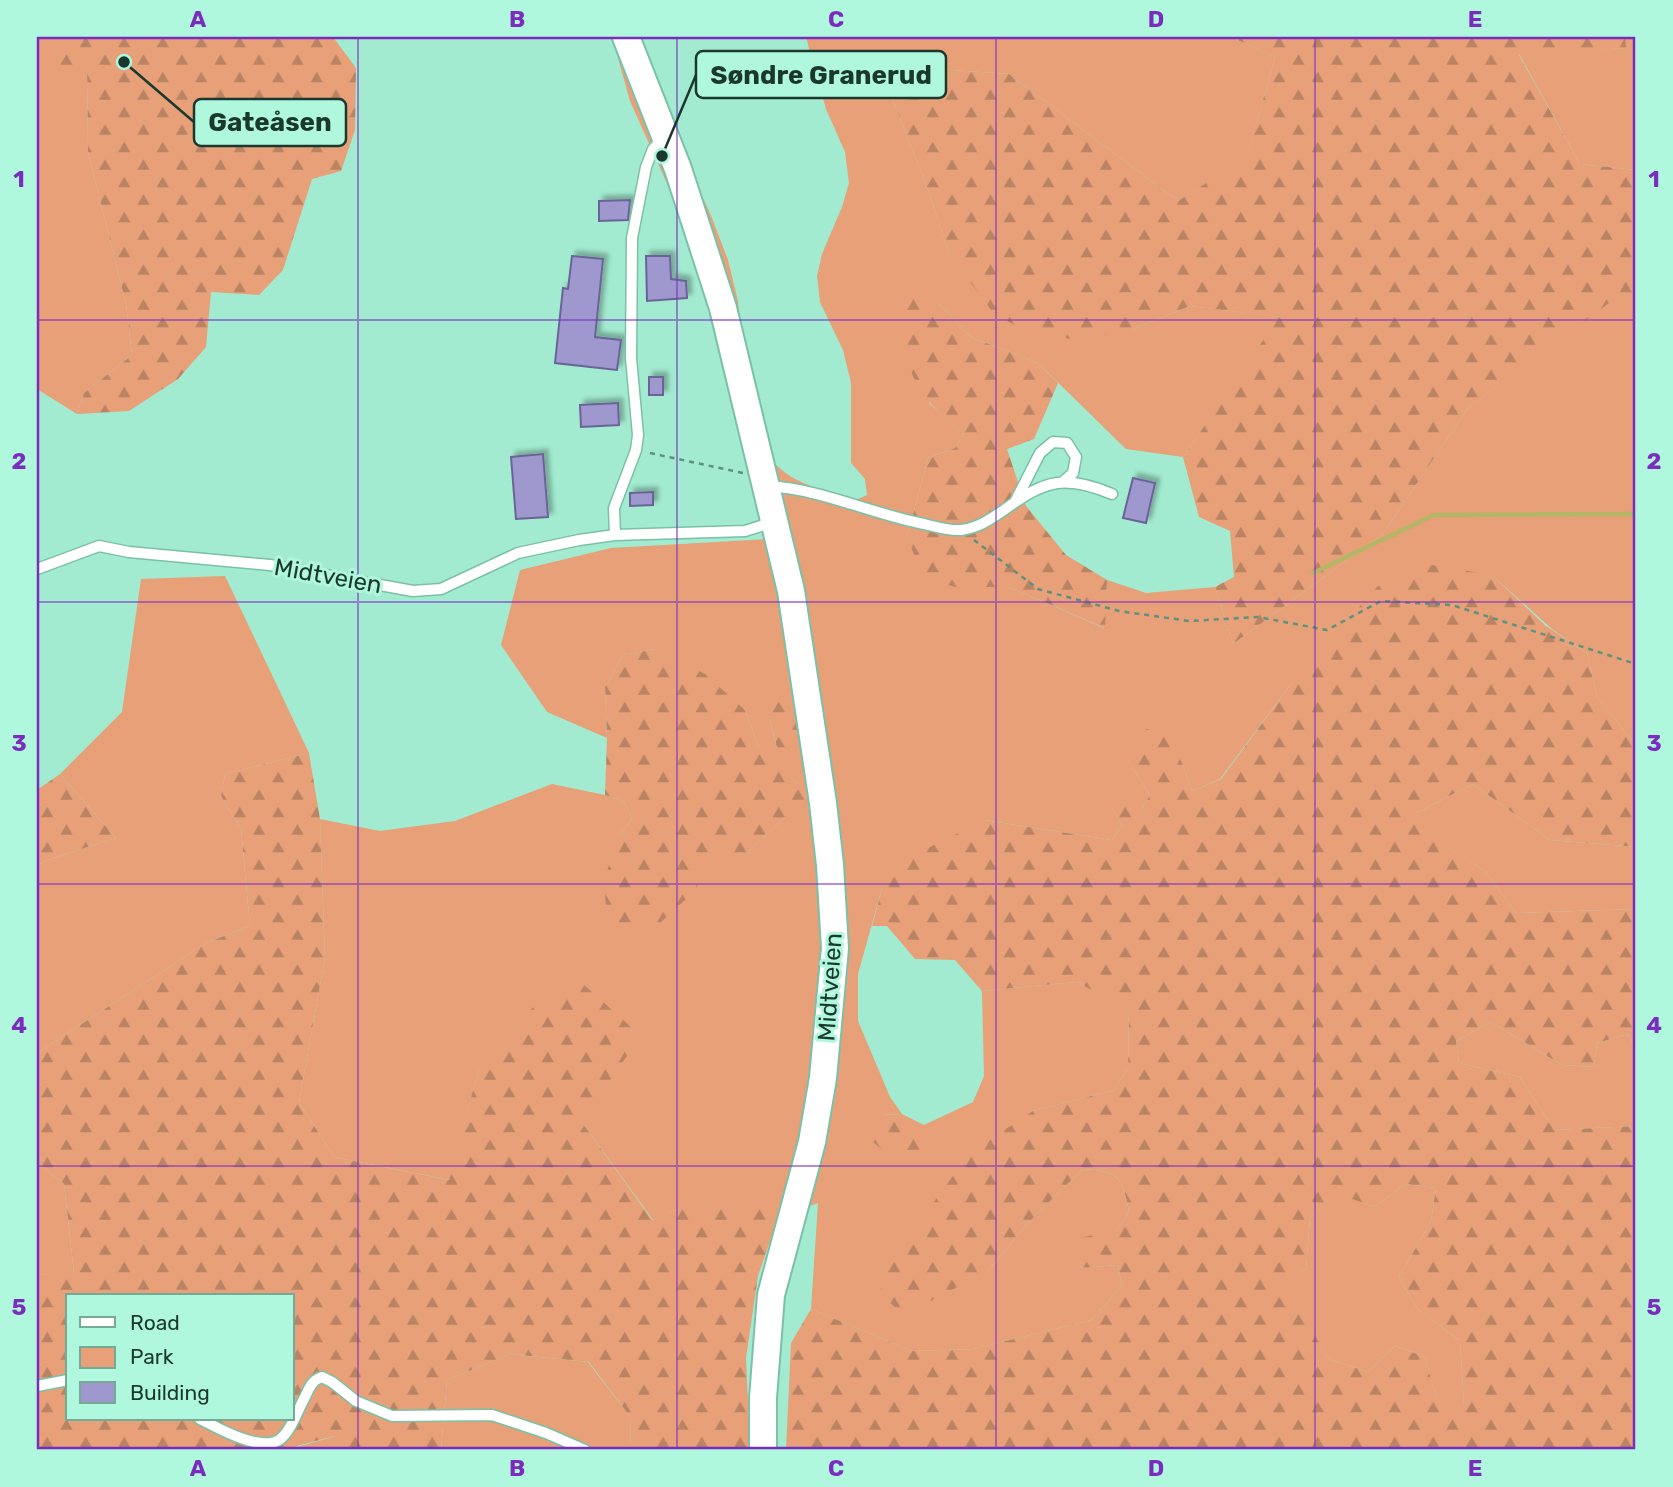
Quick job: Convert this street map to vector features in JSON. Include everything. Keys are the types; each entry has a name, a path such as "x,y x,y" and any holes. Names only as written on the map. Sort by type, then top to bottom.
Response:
{"main road":[{"name":"Midtveien","path":"626,37 697,224 723,308 766,481 791,591 823,803 834,908 835,948 823,1078 812,1142 771,1295 763,1398 763,1450"}],"lane":[{"path":"615,535 614,508 636,450 638,435 631,358 632,239 646,167 653,149 661,139 666,138"},
{"path":"1015,502 1040,453 1053,442 1067,443 1076,457 1073,472 1064,481"},
{"path":"766,481 911,522 960,530 988,522 1015,502 1049,484 1064,481 1088,484 1112,495"},
{"name":"Midtveien","path":"37,569 99,546 130,552 270,565 391,587 441,589 518,553 579,540 615,535 745,531 775,522"},
{"path":"294,1418 312,1383 322,1377 356,1401 392,1416 492,1415 546,1433 585,1450"},
{"path":"37,1386 66,1380"},
{"path":"202,1420 248,1441 269,1443 278,1440 293,1420"}],"path":[{"path":"636,450 766,481"},
{"path":"960,530 1038,589 1119,611 1189,621 1258,617 1327,630 1381,601 1452,605 1636,664"}],"green space":[{"path":"37,37 56,37 56,69 87,65 88,152 126,304 132,355 84,393 77,414 37,389"},
{"path":"56,37 333,37 356,68 355,130 341,171 312,179 283,270 259,295 211,292 206,347 178,379 129,411 77,414 84,393 132,355 126,304 88,152 87,66 56,70"},
{"path":"612,37 638,37 671,130 710,213 728,260 738,301 741,332 773,462 801,482 856,500 867,495 865,479 851,463 851,383 843,350 820,302 817,276 822,254 849,183 845,152 826,109 806,37 1231,37 1275,57 1247,158 1178,201 1009,74 879,65 927,187 949,254 1131,330 1190,306 1280,317 1183,457 1126,449 1038,363 971,337 939,304 929,403 964,434 955,448 928,458 907,537 956,587 1009,587 1104,628 1107,580 1146,593 1215,587 1233,644 1383,534 1467,409 1613,299 1636,304 1636,745 1597,697 1587,653 1553,630 1492,575 1291,684 1220,779 1192,791 1183,765 1127,759 1150,795 1141,810 1112,808 1122,826 1112,840 984,820 882,888 858,974 858,1021 890,1097 902,1114 882,1115 924,1148 924,1125 973,1102 984,1076 982,991 1077,982 1129,1010 1128,1068 1114,1090 1033,1111 988,1271 1027,1224 1083,1169 1112,1175 1121,1184 1129,1212 1117,1230 1079,1268 1118,1265 1122,1286 1091,1320 973,1349 912,1351 811,1309 818,1203 778,1218 767,1207 681,1207 653,1220 581,1121 479,1068 450,1180 334,1157 299,1102 325,958 320,819 380,831 455,821 552,784 605,795 624,802 632,819 618,836 743,857 785,817 803,788 791,778 768,714 777,749 759,748 745,710 655,649 623,655 605,687 607,738 547,712 501,645 520,570 611,548 767,539 699,255 630,101"},
{"path":"1231,37 1625,37 1626,48 1519,55 1580,164 1636,170 1636,304 1613,300 1467,409 1383,534 1233,644 1215,587 1234,577 1230,531 1199,517 1183,457 1279,317 1190,306 1131,330 1081,340 1032,334 994,314 949,254 927,187 879,65 1009,74 1178,201 1247,157 1275,57"},
{"path":"1625,37 1636,37 1636,170 1580,164 1519,54 1625,48"},
{"path":"918,290 939,304 971,337 1038,363 1058,383 1034,439 1007,449 1026,506 1066,555 1107,580 1105,628 1009,587 956,587 924,579 907,537 928,458 955,448 964,434 922,393 910,368 904,341 902,299"},
{"path":"1427,564 1492,575 1546,626 1587,653 1597,697 1636,745 1636,847 1550,840 1473,784 1416,813 1420,830 1485,871 1516,913 1636,909 1636,1050 1628,1034 1597,1043 1594,1067 1562,1065 1491,1022 1456,1041 1459,1063 1520,1077 1554,1130 1636,1126 1636,1450 786,1450 791,1343 811,1309 912,1351 973,1349 1091,1320 1122,1286 1118,1265 1079,1268 1075,1239 1117,1230 1129,1212 1124,1191 1117,1178 1105,1172 1083,1169 1027,1224 988,1271 904,1315 879,1293 892,1259 969,1154 1033,1111 1114,1090 1128,1068 1129,1011 1077,982 982,991 955,960 915,959 887,926 872,926 882,888 900,862 984,820 1112,840 1122,826 1112,808 1130,802 1141,810 1150,795 1127,759 1146,729 1166,733 1183,765 1192,791 1221,779 1291,684 1377,587","holes":["1406,1184 1436,1188 1431,1221 1399,1277 1417,1308 1460,1341 1464,1405 1440,1411 1425,1357 1395,1346 1368,1372 1329,1359 1282,1280 1306,1269 1310,1217 1334,1192 1374,1207"]},
{"path":"225,576 309,753 225,774 221,796 241,829 250,926 206,943 37,1053 37,866 47,860 116,838 60,774 122,712 141,579"},
{"path":"655,649 705,674 745,710 759,748 777,748 768,714 776,697 792,703 800,746 786,761 791,778 803,788 809,813 785,817 743,857 723,859 707,853 696,890 660,923 631,933 607,919 604,881 618,836 632,819 624,802 605,795 605,687 623,655"},
{"path":"309,753 320,819 325,958 299,1102 334,1157 449,1180 479,1068 537,1003 583,984 641,1036 581,1121 652,1220 681,1207 711,1203 768,1207 778,1218 758,1276 746,1358 750,1450 630,1450 631,1418 589,1362 510,1354 447,1380 441,1450 344,1450 335,1436 297,1446 296,1450 37,1450 37,1275 74,1273 64,1184 37,1162 37,1053 206,943 250,926 241,829 221,796 225,774"},
{"path":"60,774 116,838 47,860 37,866 37,790"},
{"path":"1473,784 1550,840 1636,847 1636,909 1516,913 1485,871 1419,830 1416,813"},
{"path":"1491,1022 1562,1065 1594,1067 1597,1043 1628,1034 1636,1050 1636,1126 1554,1130 1520,1077 1459,1063 1456,1041"},
{"path":"902,1114 924,1125 924,1148 907,1158 881,1148 872,1140 865,1126 882,1115"},
{"path":"37,1162 64,1184 74,1274 37,1275"},
{"path":"1406,1184 1436,1188 1431,1221 1399,1277 1417,1308 1460,1341 1464,1405 1440,1412 1425,1357 1395,1346 1368,1372 1329,1359 1281,1280 1306,1269 1310,1217 1334,1191 1374,1207"},
{"path":"510,1354 588,1362 631,1418 630,1450 441,1450 447,1380"},
{"path":"336,1436 344,1450 296,1450 297,1447"}],"building":[{"path":"630,200 628,220 599,221 599,201"},
{"path":"572,256 603,259 595,337 621,340 617,370 555,363 563,288 568,289"},
{"path":"646,256 670,256 671,279 686,281 687,298 647,301"},
{"path":"649,377 663,377 663,395 649,395"},
{"path":"618,403 619,425 581,427 580,405"},
{"path":"543,454 548,517 516,519 511,457"},
{"path":"1133,478 1155,483 1146,523 1123,518"},
{"path":"653,492 653,505 630,506 630,493"}],"waterway":[{"path":"1313,573 1434,515 1636,514"}],"place":[{"name":"Gateåsen","path":"124,62"},
{"name":"Søndre Granerud","path":"662,156"}]}
